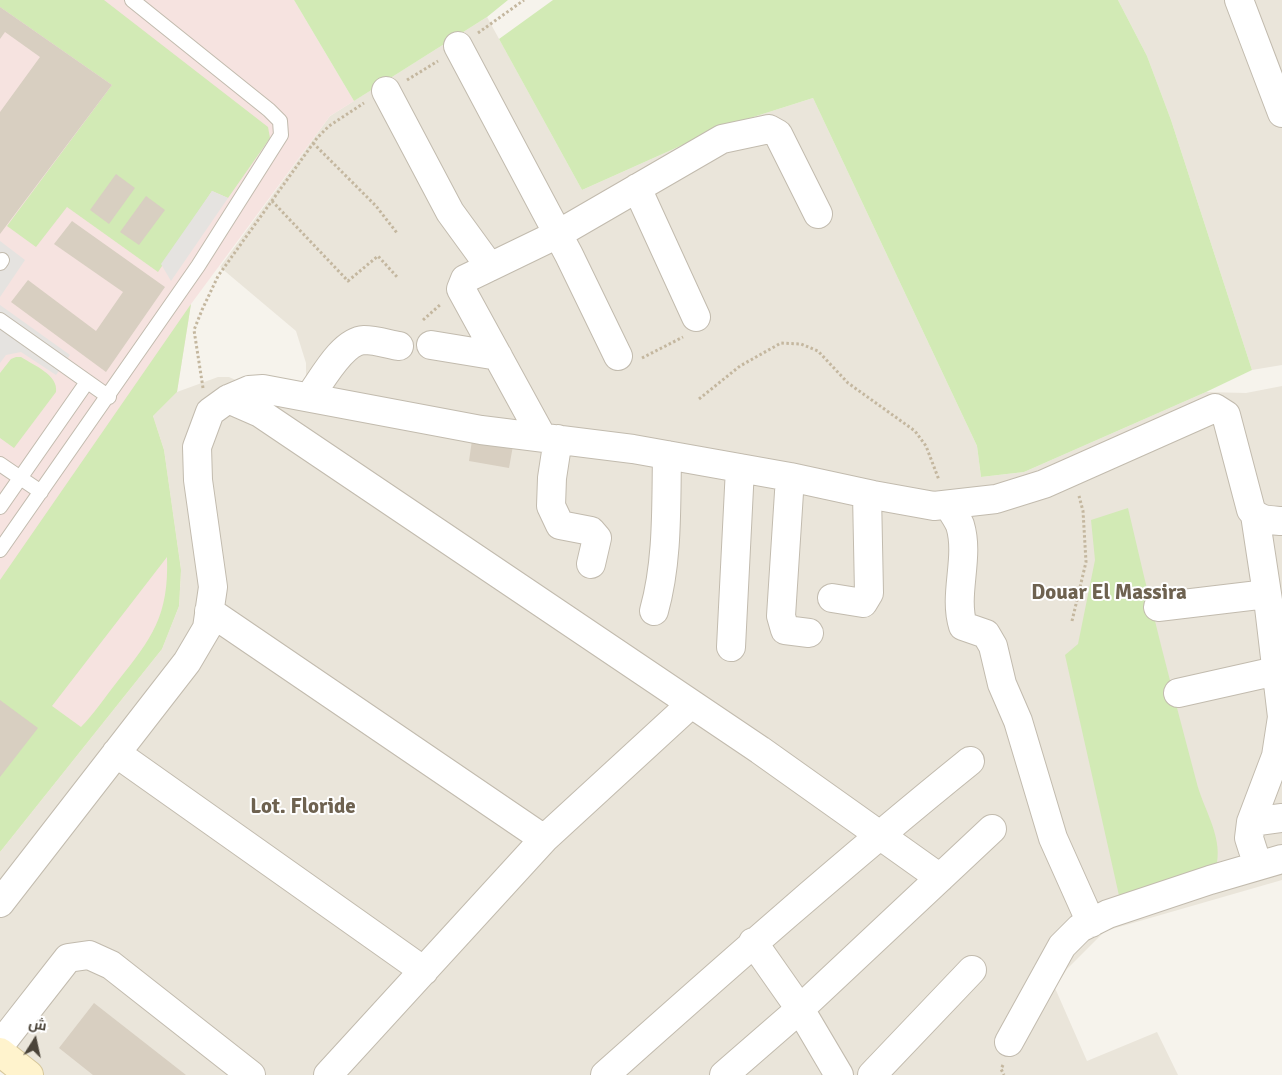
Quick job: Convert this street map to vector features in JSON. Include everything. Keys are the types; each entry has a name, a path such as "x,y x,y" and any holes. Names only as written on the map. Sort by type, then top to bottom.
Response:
{"street":[{"path":"1239,0 1282,114"},
{"path":"458,46 558,234 618,356"},
{"path":"386,91 450,212 490,267"},
{"path":"591,564 597,538 591,531 560,524 551,506 550,438 498,356 461,285 464,279 558,234 722,139 769,129 778,134 818,214"},
{"path":"637,188 696,317"},
{"path":"310,396 336,359 350,345 363,340 399,346"},
{"path":"431,345 498,356"},
{"path":"0,903 186,662 206,628 213,587 198,480 197,447 219,406 249,390 264,388 472,428 667,455 934,506 996,500 1044,484 1212,408 1219,408 1226,415 1251,510 1255,515 1264,520 1282,521"},
{"path":"219,406 260,413 691,704 940,878"},
{"path":"654,611 660,591 665,544 667,455"},
{"path":"731,647 740,468"},
{"path":"790,477 781,616 785,630 809,633"},
{"path":"832,598 863,603 869,593 867,494"},
{"path":"948,505 960,524 962,545 959,614 963,626 986,634 993,646 1002,684 1018,721 1053,838 1091,923"},
{"path":"1009,1042 1062,946 1080,928 1136,905 1270,863 1250,838 1251,822 1276,756 1282,717 1255,515"},
{"path":"1158,607 1267,594"},
{"path":"209,611 544,839"},
{"path":"1178,692 1276,671"},
{"path":"328,1075 544,839 691,704"},
{"path":"116,753 424,971"},
{"path":"605,1075 753,942 879,834 970,761"},
{"path":"1251,822 1282,818"},
{"path":"724,1075 800,1008 992,829"},
{"path":"753,942 800,1008 839,1075"},
{"path":"0,1045 68,958 89,955 111,965 251,1075"},
{"path":"872,1075 972,970"},
{"path":"0,1052 29,1075"}],"lane":[{"path":"0,550 109,397 198,266 279,141 282,129 280,121 268,110 132,0"},
{"path":"0,321 109,397"},
{"path":"0,507 87,382"},
{"path":"0,464 41,492"}],"path":[{"path":"219,406 201,382 194,330 218,276 313,143 329,126 386,91 425,70 524,0"},
{"path":"313,143 376,206 397,233"},
{"path":"272,201 348,281 378,256 398,278"},
{"path":"618,356 626,363 637,361 692,332 696,328 696,317"},
{"path":"699,399 740,366 781,343 801,344 818,351 848,383 915,431 926,446 948,505"},
{"path":"1072,472 1083,511 1086,562 1072,621"}],"shaded area":[{"path":"0,0 294,0 354,101 330,116 191,304 177,392 153,416 164,450 181,570 179,606 162,649 0,852"},
{"path":"1118,0 1282,0 1282,365 1252,370 1171,120 1147,56"},
{"path":"487,17 582,190 725,126 813,98 977,446 981,477 1024,472 1206,392 1246,393 1282,386 1282,880 1105,931 1067,969 1055,988 1087,1061 1157,1032 1178,1075 15,1075 0,1052 0,852 162,649 179,606 181,570 164,450 153,416 177,392 218,377 229,377 306,412 306,363 296,331 220,267 330,116"},
{"path":"212,191 228,198 171,281 161,264"},
{"path":"0,241 25,260 0,297"},
{"path":"0,305 70,355 56,375 21,352 6,355 0,363"}],"green space":[{"path":"0,0 104,0 268,127 270,138 228,198 212,191 158,272 67,207 36,247 7,226 112,85 0,7"},
{"path":"294,0 508,0 487,17 354,101"},
{"path":"553,0 1118,0 1147,56 1171,120 1252,370 1024,472 981,477 977,446 813,98 725,126 582,190 499,39"},
{"path":"191,304 177,392 153,416 164,450 181,570 179,606 162,649 0,852 0,580","holes":["167,557 167,578 161,611 149,639 81,727 52,706"]},
{"path":"21,357 44,371 53,380 56,392 14,448 0,438 0,373 11,359"},
{"path":"1128,508 1178,712 1199,791 1217,842 1218,852 1217,863 1207,871 1120,900 1065,655 1078,644 1095,560 1091,520"}],"building":[{"path":"0,7 112,85 0,234 0,112 40,57 5,32 0,39"},
{"path":"116,174 135,188 109,224 90,210"},
{"path":"146,196 165,210 139,245 120,232"},
{"path":"72,221 165,287 106,372 11,302 28,280 96,331 123,292 54,244"},
{"path":"473,433 514,440 509,468 469,461"},
{"path":"0,700 38,728 0,777"},
{"path":"94,1003 186,1075 93,1075 59,1048"}],"district":[{"name":"Douar El Massira","path":"1109,593"},
{"name":"Lot. Floride","path":"303,807"}]}
